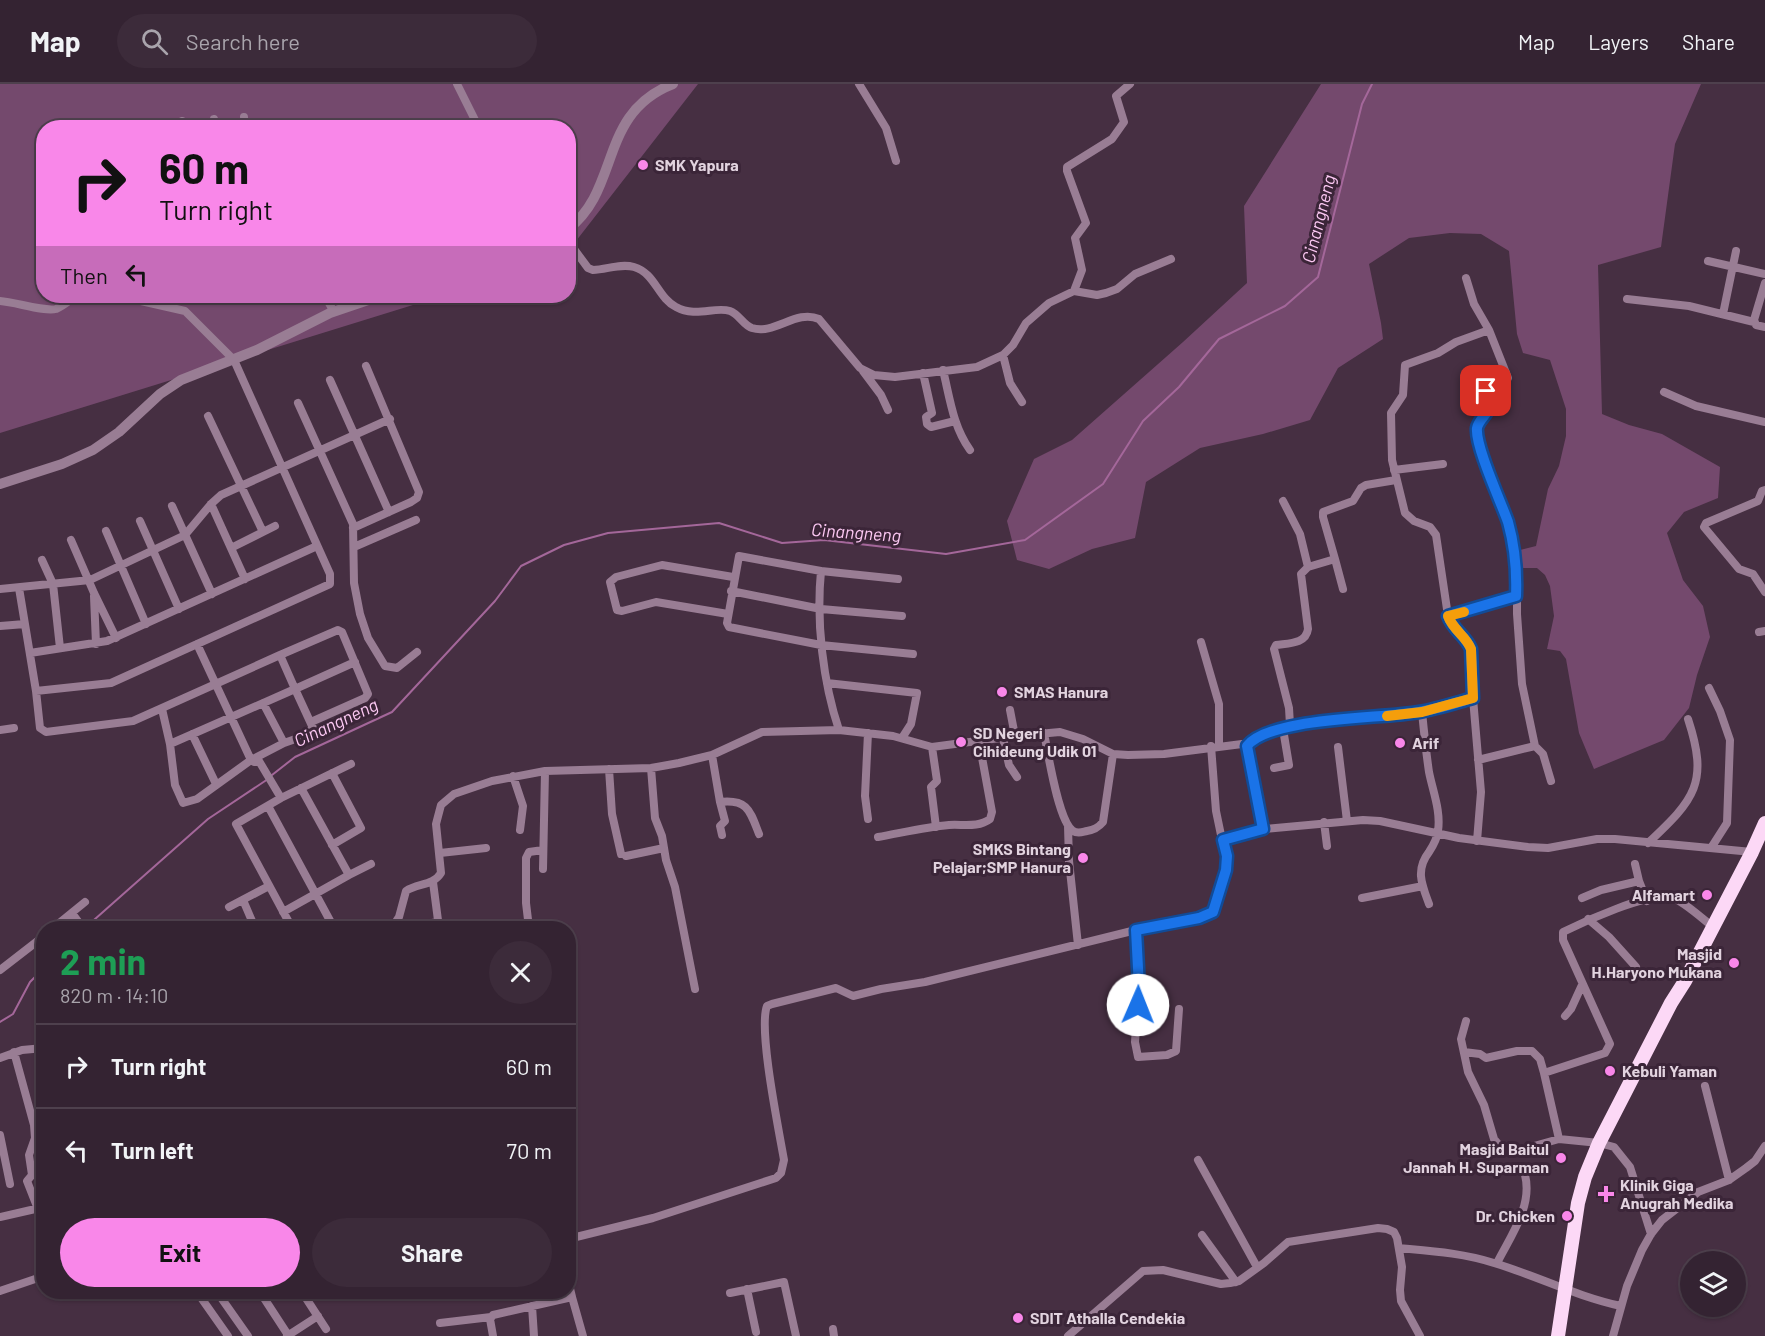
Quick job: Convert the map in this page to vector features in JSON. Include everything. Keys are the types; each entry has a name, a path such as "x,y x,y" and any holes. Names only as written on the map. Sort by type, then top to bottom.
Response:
{"highway":[{"path":"1558,1336 1578,1203 1585,1177 1599,1143 1713,927 1757,850 1765,823"}],"street":[{"path":"457,84 476,120"},
{"path":"576,221 588,207 621,130 634,110 649,95 673,84"},
{"path":"859,84 886,128 896,161"},
{"path":"1074,291 1082,270 1075,238 1086,223 1067,167 1113,139 1124,122 1116,96 1130,84"},
{"path":"1723,314 1736,251"},
{"path":"576,252 588,268 593,270 621,266 643,271 651,278 668,302 683,311 704,313 729,311 747,325 760,328 803,316 819,319 881,395 888,410"},
{"path":"860,368 881,377 896,377 977,367 1003,355 1013,345 1026,323 1049,303 1074,291 1097,295 1118,289 1135,274 1171,259"},
{"path":"1708,261 1765,274"},
{"path":"1467,278 1474,304 1489,330 1508,378 1506,382 1488,389 1484,394 1487,412 1478,425 1477,431 1483,457 1511,532 1517,566 1516,596 1522,684 1534,746 1543,754 1551,781"},
{"path":"1754,322 1765,283"},
{"path":"1627,299 1658,301 1723,314 1765,327"},
{"path":"0,301 16,302 48,310 65,303"},
{"path":"36,691 111,683 330,584 330,574 234,360 185,311 150,303"},
{"path":"329,303 334,312"},
{"path":"0,484 62,464 93,450 112,437 169,387 234,360 334,312 360,303"},
{"path":"1477,841 1481,792 1471,649 1448,616 1437,535 1430,527 1414,521 1405,513 1394,470 1391,413 1403,395 1404,365 1438,353 1456,342 1489,330"},
{"path":"1003,355 1010,383 1022,402"},
{"path":"353,528 411,502 417,498 419,492 366,366"},
{"path":"943,370 960,436 970,450"},
{"path":"923,373 932,413 926,417 927,424 931,427 955,421"},
{"path":"330,380 389,512"},
{"path":"1664,392 1696,406 1765,422"},
{"path":"298,403 321,450 353,528 354,583 360,614 368,638 385,666 397,668 417,652"},
{"path":"207,416 262,532"},
{"path":"0,589 90,580 185,535 221,495 390,419"},
{"path":"1394,470 1443,464"},
{"path":"1343,589 1323,512 1353,501 1361,488 1366,485 1396,480"},
{"path":"1765,490 1762,491 1758,501 1706,523 1704,527 1739,569 1753,574 1765,592"},
{"path":"1283,501 1300,534 1308,567"},
{"path":"211,504 245,579"},
{"path":"172,506 212,594"},
{"path":"354,547 416,520"},
{"path":"140,521 179,609"},
{"path":"231,548 275,526"},
{"path":"106,531 146,624"},
{"path":"71,540 116,638"},
{"path":"30,653 96,644 116,638 317,546"},
{"path":"898,579 820,571 739,556 733,577 727,623 733,628 821,645 913,654"},
{"path":"1274,768 1289,765 1287,727 1289,708 1274,649 1276,645 1302,640 1306,636 1308,629 1301,574 1308,567 1335,559"},
{"path":"42,560 53,584 60,648"},
{"path":"728,614 656,602 622,611 617,610 610,582 616,577 662,565 733,577"},
{"path":"820,571 821,645 831,705 839,730"},
{"path":"19,588 40,728 46,732 124,724 338,630 342,632 368,694 365,698 311,722"},
{"path":"731,591 821,609 902,616"},
{"path":"94,593 96,644"},
{"path":"1448,616 1516,596"},
{"path":"0,626 25,624"},
{"path":"576,1237 653,1218 776,1178 781,1173 784,1160 767,1046 765,1012 767,1006 836,988 853,996 926,982 1136,930 1199,918 1213,912 1226,870 1227,856 1216,811 1215,746 1219,704 1201,642"},
{"path":"197,644 251,760 259,761 263,766 281,798"},
{"path":"162,709 170,744 175,784 183,803 197,799 251,760 284,743 304,736 313,728 280,655"},
{"path":"170,744 355,662"},
{"path":"827,682 917,693 911,724 902,738"},
{"path":"1709,688 1730,740 1727,823 1711,848"},
{"path":"1247,746 1257,736 1287,727 1422,712 1473,698"},
{"path":"263,703 284,743"},
{"path":"1010,710 1015,736"},
{"path":"1422,712 1437,807 1438,833 1433,847 1422,861 1420,870 1429,904"},
{"path":"1648,843 1681,809 1689,799 1696,783 1696,749 1688,719"},
{"path":"0,730 14,728"},
{"path":"396,921 406,891 412,887 433,882 442,870 436,824 441,805 446,799 467,788 513,776 545,771 651,768 712,755 762,732 839,730 902,738 932,747 1044,733 1069,734 1113,754 1164,754 1215,746 1236,744 1247,746"},
{"path":"868,733 865,796 868,819"},
{"path":"1044,733 1058,800 1068,825 1069,861 1078,945"},
{"path":"192,734 216,784"},
{"path":"1004,738 1009,765 1017,777"},
{"path":"878,837 950,825 967,826 988,821 992,816 979,741"},
{"path":"1247,746 1263,829"},
{"path":"1478,760 1534,746"},
{"path":"932,747 938,781 931,787 936,827"},
{"path":"1338,747 1347,820"},
{"path":"1068,825 1078,833 1097,828 1103,822 1113,754"},
{"path":"712,755 725,821 720,826 722,835"},
{"path":"288,921 236,824 281,798 351,764"},
{"path":"651,768 653,808 675,887 696,989"},
{"path":"609,769 612,814 624,855 664,848"},
{"path":"543,869 545,771"},
{"path":"332,773 361,828 332,845"},
{"path":"513,776 523,806 520,830"},
{"path":"301,788 349,875"},
{"path":"720,802 745,805 759,834"},
{"path":"268,806 330,921"},
{"path":"1223,840 1263,829 1347,820 1380,820 1477,841 1548,848 1597,840 1757,850"},
{"path":"1324,822 1327,846"},
{"path":"440,853 486,848"},
{"path":"528,921 526,858 529,852 543,850"},
{"path":"283,912 371,864"},
{"path":"1635,864 1647,900"},
{"path":"1582,898 1601,890 1639,881"},
{"path":"433,882 438,921"},
{"path":"229,907 269,886"},
{"path":"1362,898 1423,886"},
{"path":"1544,1072 1605,1053 1610,1048 1609,1040 1582,985 1563,932 1588,919 1647,900 1672,897 1713,927"},
{"path":"243,900 252,921"},
{"path":"62,921 85,902"},
{"path":"72,913 78,921"},
{"path":"1588,919 1636,967"},
{"path":"1136,930 1139,987 1135,1042 1138,1057 1167,1055 1176,1051 1179,1009"},
{"path":"0,970 36,942"},
{"path":"1565,1016 1571,1009 1582,985"},
{"path":"1466,1021 1462,1034 1468,1072 1484,1105 1494,1139 1500,1146 1512,1152 1558,1139 1599,1143 1614,1147 1630,1167 1651,1234"},
{"path":"0,1058 14,1052 36,1049"},
{"path":"1464,1052 1480,1054 1486,1058 1517,1051 1532,1051 1540,1059 1544,1072 1558,1139"},
{"path":"14,1052 34,1125 35,1138 29,1155 32,1175 27,1181 36,1198"},
{"path":"1705,1086 1729,1180"},
{"path":"0,1135 10,1184"},
{"path":"1613,1336 1621,1306 1642,1250 1662,1220 1698,1192 1729,1180 1755,1161 1765,1146"},
{"path":"1198,1161 1257,1267"},
{"path":"1497,1263 1525,1204 1528,1191 1525,1175"},
{"path":"0,1217 36,1209"},
{"path":"1068,1336 1143,1270 1163,1270 1221,1284 1236,1282 1288,1242 1378,1228 1387,1228 1394,1232 1402,1267 1401,1301 1420,1336"},
{"path":"1202,1235 1236,1282"},
{"path":"1399,1248 1464,1255 1497,1263 1590,1299 1621,1306"},
{"path":"0,1291 36,1279"},
{"path":"730,1293 784,1282 796,1336"},
{"path":"747,1289 756,1332"},
{"path":"202,1299 228,1336"},
{"path":"222,1299 248,1336"},
{"path":"265,1299 288,1335 318,1316"},
{"path":"307,1299 326,1329"},
{"path":"440,1323 491,1317 563,1299"},
{"path":"573,1299 583,1336"},
{"path":"532,1306 534,1336"},
{"path":"491,1317 493,1336"}],"shaded area":[{"path":"0,84 698,84 576,241 576,120 36,120 36,303 419,303 0,433"},
{"path":"1321,84 1701,84 1675,144 1661,247 1598,265 1602,414 1629,425 1662,434 1720,467 1718,498 1684,512 1667,533 1683,580 1703,606 1710,637 1689,708 1664,740 1594,769 1579,733 1566,659 1560,651 1547,649 1554,616 1550,586 1545,575 1537,568 1523,568 1520,550 1536,546 1548,489 1559,466 1566,436 1566,409 1550,360 1523,353 1517,334 1509,251 1481,234 1450,233 1409,238 1369,264 1383,339 1338,368 1310,420 1263,434 1200,448 1146,482 1135,538 1092,549 1049,569 1017,560 1007,521 1034,459 1072,440 1247,283 1244,206"}],"waterway":[{"name":"Cinangneng","path":"272,775 295,757 392,712 495,601 521,566 564,545 608,533 719,523 782,543 824,540 946,554 1025,540 1103,484 1143,421 1179,387 1219,339 1285,306 1318,277 1362,104 1372,84"},
{"name":"Cinangneng","path":"93,921 208,819 268,779"},
{"name":"Cinangneng","path":"0,1022 13,1014 30,982 36,976"}],"slow traffic":[{"path":"1387,716 1422,712 1473,698 1472,652 1468,642 1458,634 1448,616 1464,612"}],"place":[{"name":"SMK Yapura","path":"643,165"},
{"name":"SMAS Hanura","path":"1002,692"},
{"name":"SD Negeri Cihideung Udik 01","path":"961,742"},
{"name":"Arif","path":"1400,743"},
{"name":"SMKS Bintang Pelajar;SMP Hanura","path":"1083,858"},
{"name":"Alfamart","path":"1707,895"},
{"name":"Masjid H.Haryono Mukana","path":"1734,963"},
{"name":"Kebuli Yaman","path":"1610,1071"},
{"name":"Masjid Baitul Jannah H. Suparman","path":"1561,1158"},
{"name":"Klinik Giga Anugrah Medika","path":"1606,1194"},
{"name":"Dr. Chicken","path":"1567,1216"},
{"name":"SDIT Athalla Cendekia","path":"1018,1318"}],"route":[{"path":"1138,1005 1136,930 1204,917 1213,912 1227,864 1223,840 1263,829 1247,746 1254,738 1290,725 1422,712 1473,698 1472,652 1468,642 1458,634 1448,616 1516,596 1517,566 1511,532 1483,457 1477,431 1478,425 1487,412 1484,397 1486,391"}]}
